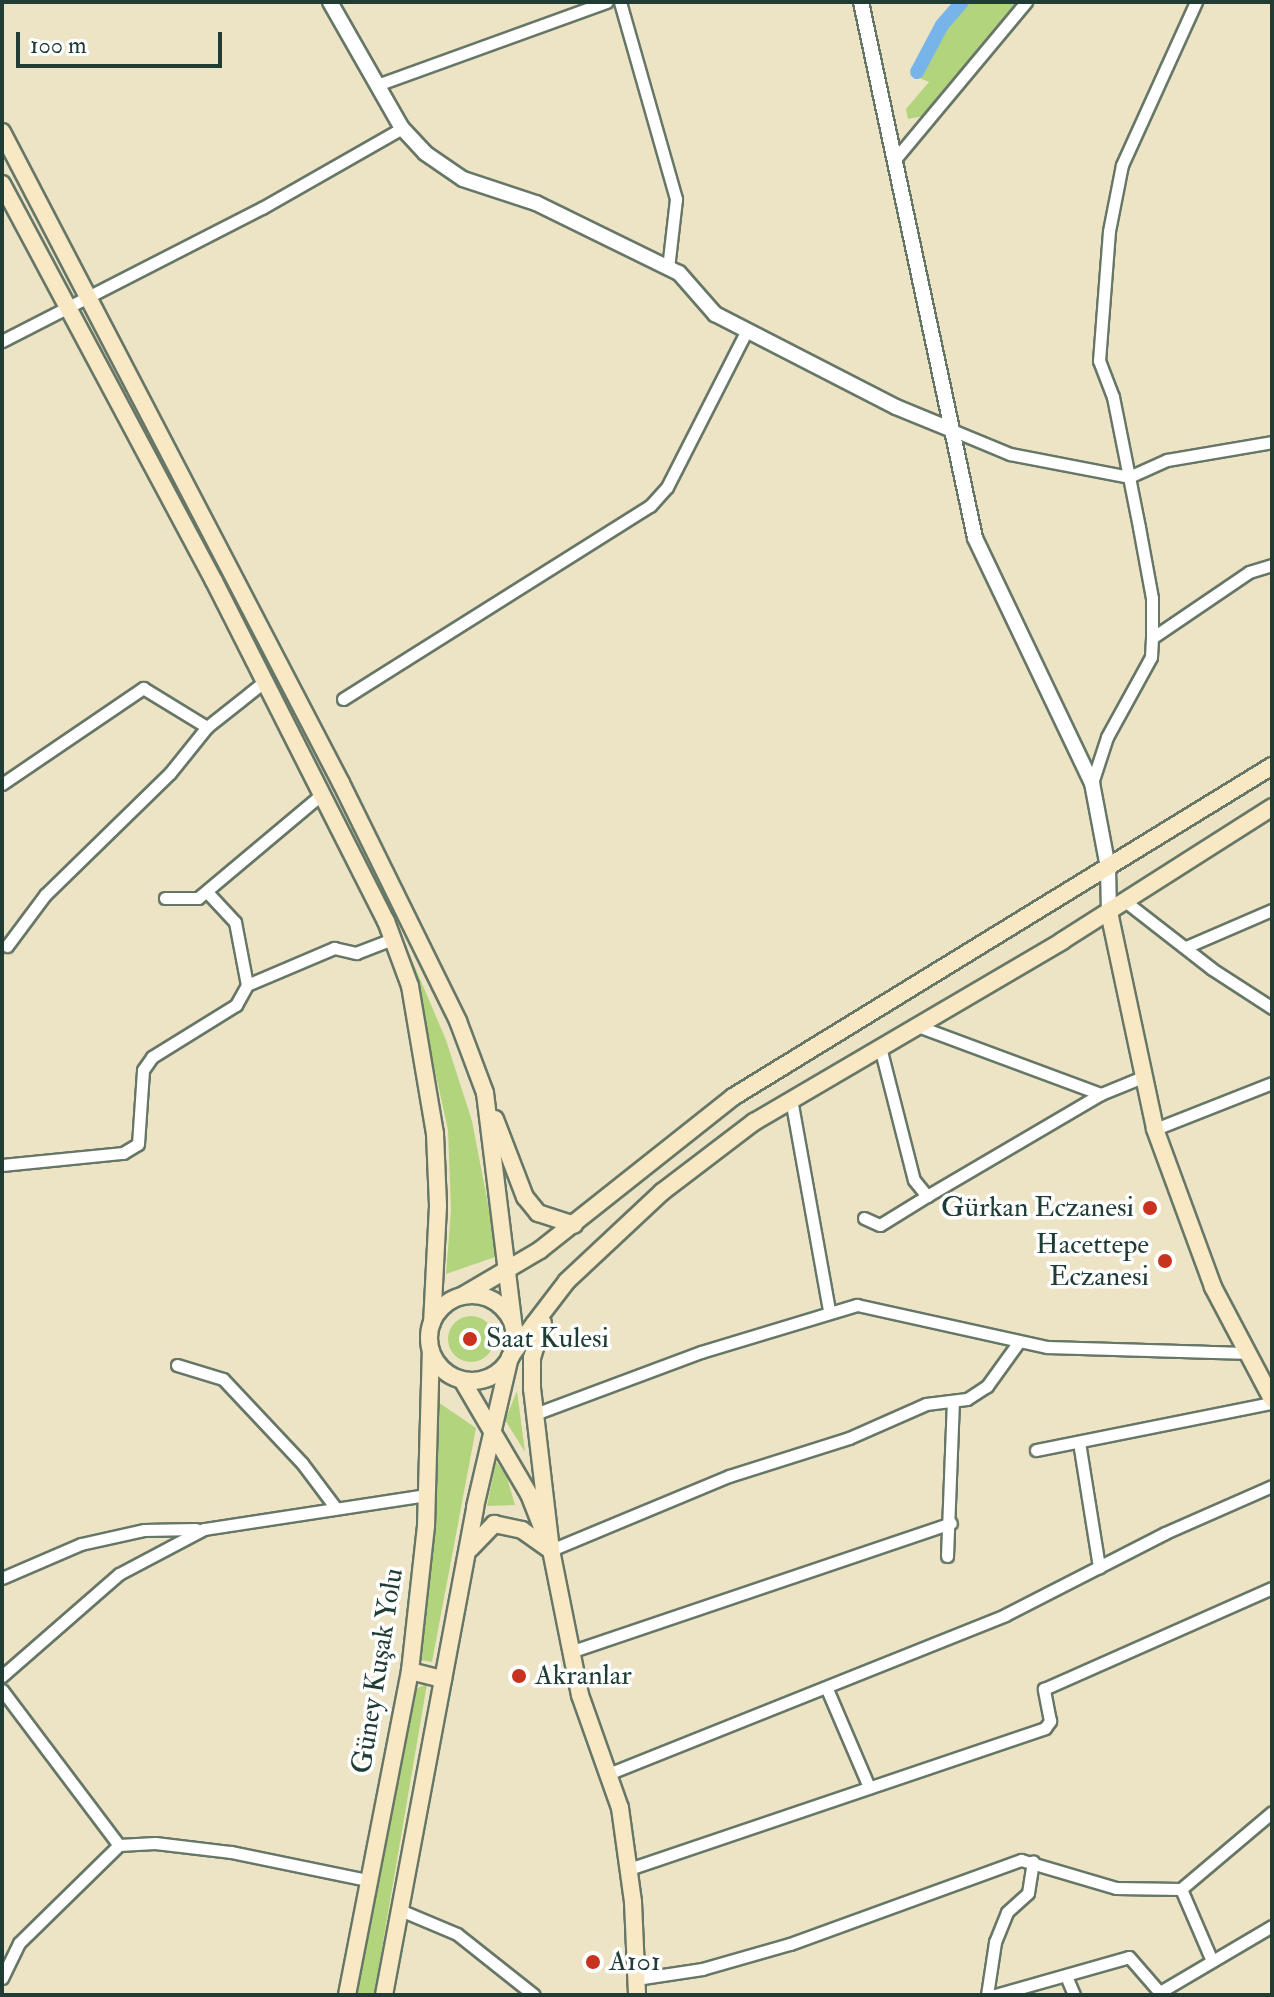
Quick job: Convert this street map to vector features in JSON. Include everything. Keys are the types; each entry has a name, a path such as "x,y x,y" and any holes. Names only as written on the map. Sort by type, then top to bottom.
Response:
{"main road":[{"path":"2,132 410,919 458,1021 525,1197 538,1213 574,1225"},
{"path":"2,184 64,308 265,681 393,939 410,986 435,1134 438,1206 431,1351 438,1364 462,1380 529,1494 551,1550"},
{"path":"432,1323 449,1301 509,1271 574,1225 733,1097 1272,766"},
{"path":"462,1380 490,1377 510,1357 567,1281 662,1192 791,1099 1126,902 1272,807"},
{"path":"1109,912 1140,1078 1155,1129 1213,1287 1272,1401"},
{"path":"384,1995 465,1556 514,1330 485,1093"},
{"path":"567,1281 537,1333 532,1358 535,1414 551,1550 570,1652 620,1808 629,1869 637,1987"},
{"path":"462,1296 489,1298 510,1316 514,1330"},
{"name":"Güney Kuşak Yolu","path":"347,1995 410,1671 427,1495 431,1351"},
{"path":"465,1556 494,1524 522,1530 551,1550"},
{"path":"410,1671 443,1679"}],"street":[{"path":"330,2 402,128 425,153 463,179 536,203 668,268 715,314 896,407 1010,454 1129,477 1167,460 1272,442"},
{"path":"377,85 606,2"},
{"path":"620,2 676,199 668,268"},
{"path":"861,2 975,538 1092,783 1108,868 1109,912"},
{"path":"896,158 1026,2"},
{"path":"1092,783 1107,737 1151,657 1152,638 1152,598 1129,477 1113,397 1099,361 1109,231 1122,165 1196,2"},
{"path":"2,341 402,128"},
{"path":"343,699 650,506 667,487 747,330"},
{"path":"1152,638 1249,572 1272,565"},
{"path":"7,946 45,895 170,773 207,727 265,681"},
{"path":"2,784 143,688 207,727"},
{"path":"165,898 198,898 322,794"},
{"path":"207,892 235,922 247,985"},
{"path":"1126,902 1272,1008"},
{"path":"1186,947 1272,910"},
{"path":"2,1165 123,1153 138,1144 143,1070 152,1057 236,1005 247,985 334,948 356,953 393,939"},
{"path":"914,1025 1101,1094"},
{"path":"880,1047 914,1180 927,1196"},
{"path":"864,1218 880,1225 1101,1094 1140,1078"},
{"path":"1155,1129 1272,1083"},
{"path":"791,1099 829,1310"},
{"path":"535,1414 829,1310 871,1306 1018,1343 1083,1351 1245,1353"},
{"path":"551,1550 729,1476 849,1438 926,1404 953,1401 987,1386 1018,1343"},
{"path":"177,1365 223,1379 302,1463 335,1507"},
{"path":"947,1556 951,1523 953,1401"},
{"path":"1036,1450 1272,1401"},
{"path":"1079,1442 1099,1567"},
{"path":"608,1774 827,1689 1005,1615 1272,1486"},
{"path":"2,1578 81,1544 144,1530 204,1529 427,1495"},
{"path":"570,1652 951,1523"},
{"path":"2,1676 119,1574 204,1529"},
{"path":"629,1869 1045,1728 1050,1721 1044,1689 1272,1588"},
{"path":"827,1689 869,1787"},
{"path":"2,1690 119,1845"},
{"path":"637,1987 790,1944 1004,1863 1033,1861 1116,1888 1181,1889 1272,1812"},
{"path":"2,1978 19,1943 119,1845 155,1843 231,1852 367,1880"},
{"path":"987,1995 995,1942 1007,1912 1028,1893 1033,1861"},
{"path":"1181,1889 1212,1961"},
{"path":"400,1910 457,1934 534,1995"},
{"path":"995,1995 1129,1957 1161,1993 1272,1926"},
{"path":"1066,1976 1074,1995"}],"green space":[{"path":"958,2 1017,2 947,91 923,116 908,119 906,109 929,82 912,75 937,27"},
{"path":"409,953 446,1040 472,1121 498,1256 446,1274 451,1210 448,1130"},
{"path":"471,1316 487,1323 494,1339 487,1355 471,1362 455,1355 448,1339 455,1323"},
{"path":"517,1391 525,1452 505,1420"},
{"path":"438,1402 476,1428 432,1662 421,1660"},
{"path":"496,1462 506,1474 515,1505 487,1506"},
{"path":"427,1684 374,1995 354,1995 413,1690"}],"waterway":[{"path":"917,72 942,25 962,2"}],"place":[{"name":"Gürkan Eczanesi","path":"1150,1208"},
{"name":"Hacettepe Eczanesi","path":"1165,1261"},
{"name":"Saat Kulesi","path":"470,1339"},
{"name":"Akranlar","path":"519,1676"},
{"name":"A101","path":"593,1962"}]}
